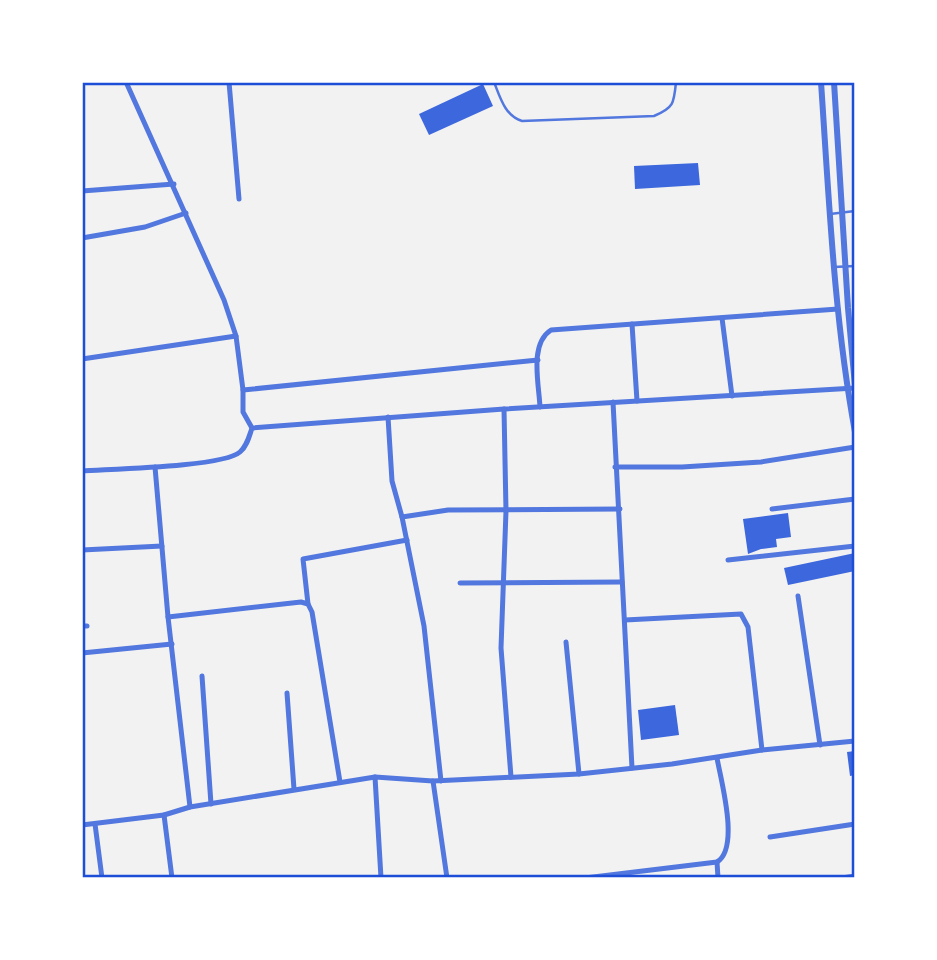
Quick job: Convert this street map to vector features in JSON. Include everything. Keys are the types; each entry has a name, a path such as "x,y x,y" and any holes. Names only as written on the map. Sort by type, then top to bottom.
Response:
{"street":[{"path":"82,471 225,460 239,454 246,445 252,428 243,412 236,336 224,300 126,82"},
{"path":"229,82 239,199"},
{"path":"821,82 838,309 852,388"},
{"path":"834,82 855,432"},
{"path":"82,191 174,184"},
{"path":"82,239 145,227 186,213"},
{"path":"540,407 538,360 543,335 551,330 838,309"},
{"path":"722,318 732,396"},
{"path":"632,324 637,401"},
{"path":"82,359 236,336"},
{"path":"243,390 538,360"},
{"path":"252,428 504,409 852,388"},
{"path":"613,402 632,768"},
{"path":"504,409 506,511 501,648 511,777"},
{"path":"388,417 392,481 424,626 441,780"},
{"path":"615,467 682,467 761,462 855,447"},
{"path":"155,467 168,617 190,807"},
{"path":"772,509 855,499"},
{"path":"402,517 448,510 620,509"},
{"path":"340,782 312,612 308,604 303,559 407,540"},
{"path":"82,551 162,546"},
{"path":"727,560 855,546"},
{"path":"460,583 622,582"},
{"path":"799,596 820,745"},
{"path":"168,617 301,602 308,604"},
{"path":"625,620 741,614 748,627 762,750"},
{"path":"566,642 579,774"},
{"path":"82,653 172,644"},
{"path":"202,676 211,804"},
{"path":"287,693 294,789"},
{"path":"82,825 164,814 190,807 374,777 433,781 579,774 762,750 855,741"},
{"path":"585,878 717,862 722,859 727,849 728,823 717,758"},
{"path":"374,777 381,878"},
{"path":"433,781 447,878"},
{"path":"164,814 172,878"},
{"path":"95,824 102,878"},
{"path":"770,837 855,824"},
{"path":"717,862 718,878"},
{"path":"657,869 657,878"},
{"path":"842,878 855,876"}],"lane":[{"path":"494,82 505,108 513,118 522,121 654,116 668,110 674,100 676,82"},
{"path":"830,214 855,211"},
{"path":"834,267 855,266"}],"building":[{"path":"483,84 493,106 429,135 419,114"},
{"path":"698,163 700,185 635,189 634,166"},
{"path":"788,513 791,537 776,539 777,547 748,554 743,519"},
{"path":"855,553 855,571 788,585 784,568"},
{"path":"675,705 679,735 641,740 638,710"},
{"path":"855,751 855,775 850,776 847,752"}]}
